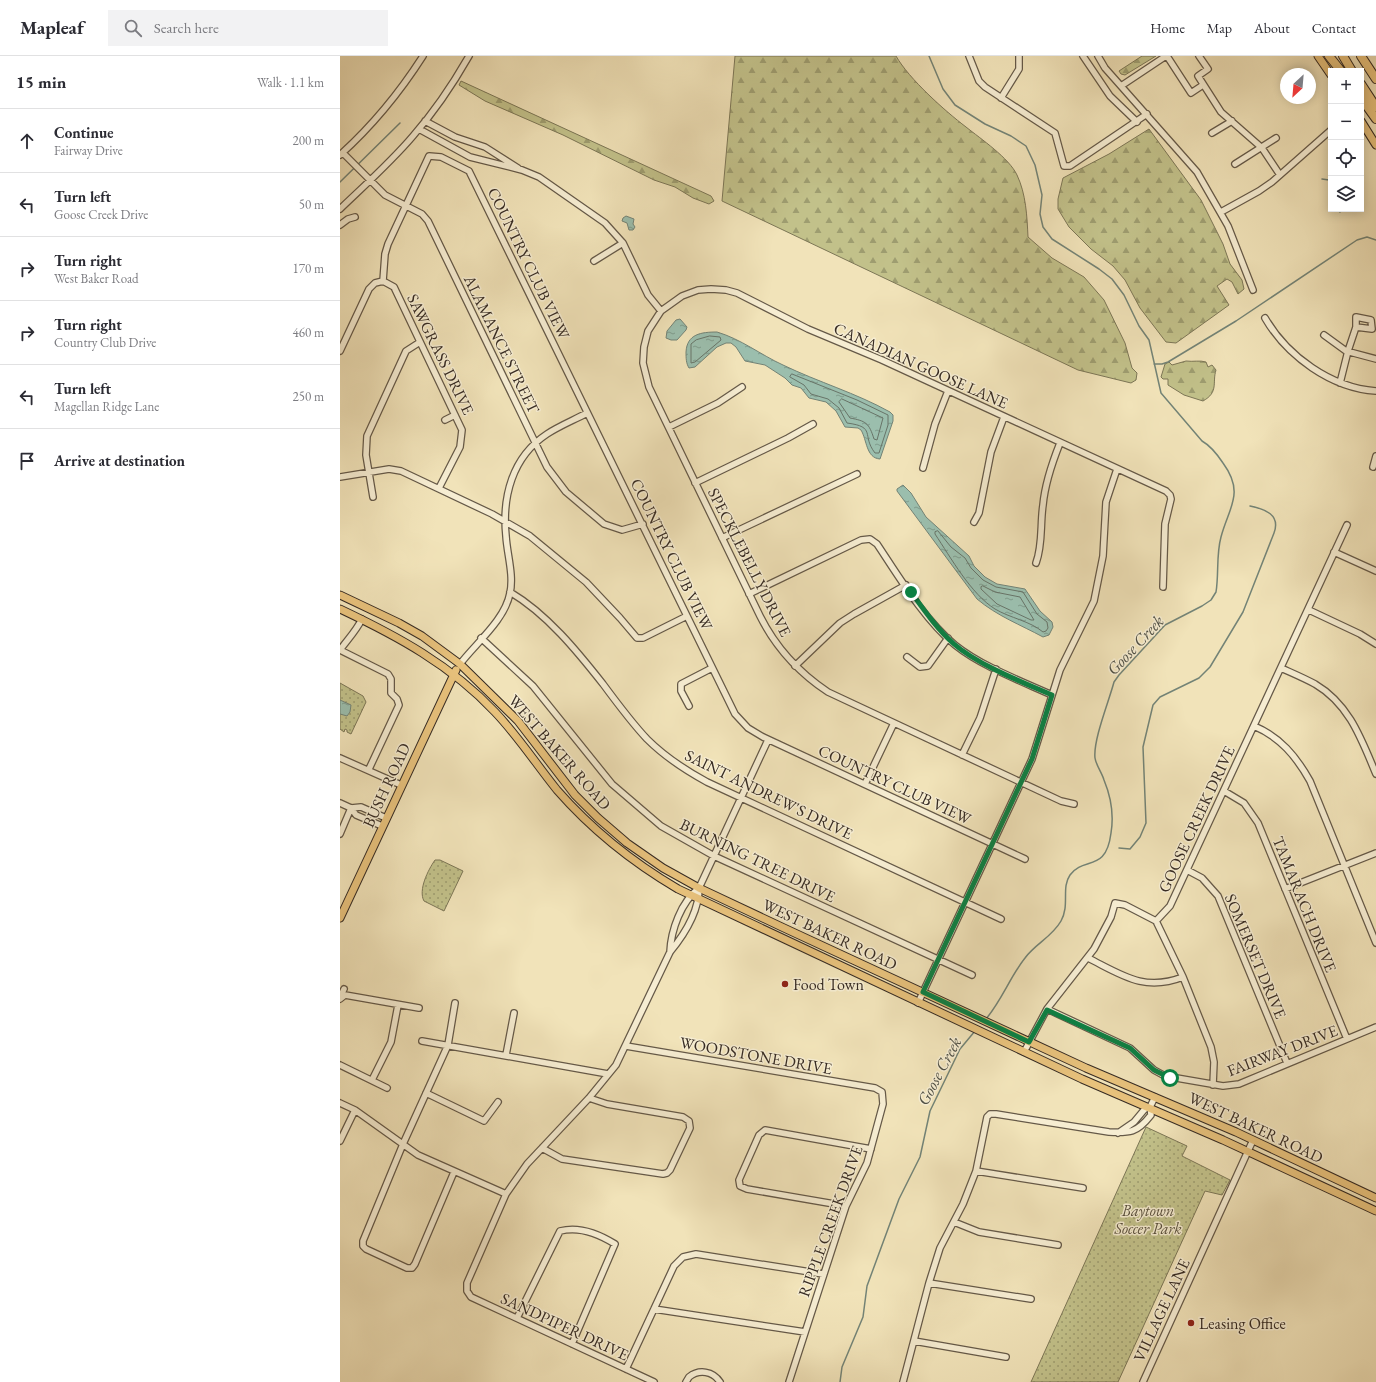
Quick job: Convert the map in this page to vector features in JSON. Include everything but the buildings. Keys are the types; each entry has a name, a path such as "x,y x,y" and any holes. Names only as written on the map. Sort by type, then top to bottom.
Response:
{"highway":[{"path":"1329,56 1339,68"},
{"path":"1343,56 1350,68"},
{"path":"1361,56 1376,79"},
{"path":"1364,89 1376,108"},
{"path":"1364,102 1376,119"}],"main road":[{"path":"1318,56 1328,71"},
{"path":"1364,126 1376,145"},
{"name":"WEST BAKER ROAD","path":"340,595 422,636 460,664 518,721 575,795 627,843 663,868 699,888 1029,1042 1253,1140 1376,1198"},
{"path":"362,619 367,608"},
{"name":"WEST BAKER ROAD","path":"340,609 409,643 454,674 495,712 532,756 557,790 599,834 638,864 689,896 1082,1080 1150,1107 1376,1211"},
{"name":"BUSH ROAD","path":"340,918 401,785 460,664"},
{"path":"532,756 540,749"},
{"path":"599,834 608,826"},
{"path":"779,938 784,928"},
{"path":"1342,1195 1347,1184"}],"street":[{"path":"341,154 373,121 406,82 423,56"},
{"path":"340,209 370,181 425,121 448,91 470,56"},
{"path":"968,56 979,80 1001,98 1054,132 1064,166 1070,166 1147,114"},
{"path":"1001,98 1019,69 1019,56"},
{"path":"1083,56 1110,96 1137,122"},
{"path":"1098,56 1121,86 1197,172 1221,212 1253,290"},
{"path":"1121,86 1167,56 1191,93 1203,85"},
{"path":"1199,56 1208,69 1198,76 1221,112 1262,148 1280,175"},
{"path":"425,121 455,137 488,149 522,170 548,182 568,198 605,223 623,243 648,294 661,311"},
{"path":"1212,134 1232,121"},
{"path":"419,128 470,157 522,170"},
{"path":"1221,212 1259,191 1280,175 1328,133"},
{"path":"1235,164 1276,138"},
{"name":"ALAMANCE STREET","path":"341,154 385,195 422,214 432,228 547,467 558,484 604,524 622,530 643,524"},
{"name":"COUNTRY CLUB VIEW","path":"406,206 429,156 432,155 456,164 472,174 587,413 643,524 735,714 752,731 768,740 1025,859"},
{"path":"340,351 369,289 375,283 383,281 385,254 406,206"},
{"path":"340,225 348,219 355,217"},
{"path":"594,262 623,243"},
{"name":"SAWGRASS DRIVE","path":"383,281 394,287 462,430 462,440 439,488"},
{"name":"CANADIAN GOOSE LANE","path":"661,311 682,296 698,290 711,288 737,293 808,329 882,360 1166,491 1170,495 1165,524 1163,587"},
{"name":"SPECKLEBELLY DRIVE","path":"661,311 648,331 644,347 643,363 646,379 695,483 769,633 795,666 828,692 1061,801 1074,804"},
{"path":"1265,318 1282,342 1294,355 1340,383 1366,391 1376,391"},
{"path":"1340,383 1348,351 1356,328"},
{"path":"1324,335 1348,351 1376,359"},
{"path":"373,497 366,448 368,433 406,351 420,342"},
{"path":"669,427 718,403 742,387"},
{"path":"923,468 935,424 948,391"},
{"path":"460,664 504,612 510,592 504,520 506,497 513,474 521,460 536,443 546,435 587,413"},
{"path":"445,420 455,415"},
{"path":"974,522 979,513 989,460 1004,417"},
{"path":"695,483 778,443 813,424"},
{"path":"1036,563 1040,550 1042,506 1046,483 1060,443"},
{"path":"1373,467 1376,456"},
{"path":"918,1003 1034,753 1064,660 1094,601 1103,556 1106,502 1117,469"},
{"path":"340,477 370,472 396,470 427,482 504,520 540,544 573,570 608,605 636,638 643,638 687,616"},
{"path":"722,538 857,474"},
{"name":"GOOSE CREEK DRIVE","path":"1156,921 1170,906 1347,525"},
{"path":"749,594 861,540 870,539 877,544 933,622 948,638 974,658 1052,695"},
{"path":"1334,552 1376,571"},
{"path":"795,666 840,623 906,585"},
{"name":"SAINT ANDREW'S DRIVE","path":"510,592 533,609 576,650 634,725 659,750 692,774 1001,918"},
{"path":"1308,610 1360,634 1376,644"},
{"path":"362,619 356,631 340,650 388,674 391,679 391,693 397,699 399,705 369,769"},
{"name":"BURNING TREE DRIVE","path":"481,638 533,686 593,762 622,794 665,829 714,856 972,975"},
{"path":"907,657 920,667 928,666 948,638"},
{"path":"689,706 681,691 681,684 712,668"},
{"path":"1281,668 1315,684 1339,703 1354,723 1376,774"},
{"path":"962,755 978,724 996,669"},
{"path":"865,784 894,723"},
{"path":"1254,726 1273,735 1285,745 1302,767 1310,781 1376,943"},
{"path":"340,1103 355,1110 418,1155 506,1194 527,1164 589,1098 616,1065 670,952 681,939 699,900 699,888 768,740"},
{"path":"340,758 369,769 401,785"},
{"name":"TAMARACH DRIVE","path":"1224,791 1244,803 1255,817 1347,1039"},
{"path":"340,803 351,808 356,815 382,826"},
{"path":"351,808 361,807 386,818"},
{"path":"340,834 351,808"},
{"path":"1285,889 1376,853"},
{"name":"SOMERSET DRIVE","path":"1187,870 1202,878 1218,896 1287,1063"},
{"path":"670,952 671,935 689,896 699,888"},
{"path":"1024,1052 1047,1010 1088,958 1103,934 1116,903 1124,905 1156,921 1183,977 1213,1054 1213,1085"},
{"path":"1088,958 1129,978 1146,983 1168,983 1183,977"},
{"path":"340,998 344,988"},
{"path":"340,998 345,995 419,1008"},
{"path":"454,1172 412,1268 407,1268 366,1249 363,1241 403,1144 448,1045 455,1003"},
{"path":"372,1080 392,1042 398,1005"},
{"name":"FAIRWAY DRIVE","path":"1047,1010 1130,1048 1154,1070 1165,1076 1223,1086 1239,1084 1376,1027"},
{"path":"506,1055 514,1013"},
{"path":"422,1041 608,1074"},
{"name":"WOODSTONE DRIVE","path":"626,1046 875,1088 882,1092"},
{"path":"340,1065 387,1088"},
{"name":"RIPPLE CREEK DRIVE","path":"789,1382 846,1206 867,1163 883,1104 882,1092"},
{"path":"426,1093 484,1122 498,1102"},
{"path":"903,1382 929,1283 940,1248 954,1222 976,1171 987,1117 990,1114 1118,1133 1134,1122 1144,1110 1150,1107 1155,1097"},
{"path":"542,1148 562,1159 663,1174 667,1173 690,1128 689,1121 684,1117 608,1104 589,1098"},
{"path":"340,1141 355,1110"},
{"path":"846,1206 746,1189 740,1186 739,1180 759,1135 765,1130 871,1150"},
{"name":"VILLAGE LANE","path":"1143,1382 1253,1140"},
{"path":"976,1171 1083,1188"},
{"name":"SANDPIPER DRIVE","path":"506,1194 467,1283 467,1291 471,1297 654,1382"},
{"path":"954,1222 979,1232 1058,1245"},
{"path":"517,1318 560,1231 570,1229 601,1235 615,1244 572,1344"},
{"path":"626,1369 674,1266 680,1259 689,1254 823,1274"},
{"path":"929,1283 1031,1299"},
{"path":"654,1309 805,1332"},
{"path":"914,1341 1006,1357"},
{"path":"686,1382 689,1376 700,1372 708,1372 714,1375 720,1382"}],"green space":[{"path":"735,56 896,56 909,75 938,104 1008,162 1017,175 1024,197 1028,237 1052,258 1084,277 1104,300 1125,343 1132,368 1137,373 1136,380 1131,383 1078,370 722,201"},
{"path":"1142,56 1156,56 1125,75 1121,74 1119,71"},
{"path":"461,81 711,196 714,201 709,204 693,198 675,187 654,180 563,135 485,101 459,85"},
{"path":"1149,129 1201,200 1223,244 1230,264 1242,280 1244,289 1238,294 1232,282 1227,279 1217,286 1229,305 1176,343 1166,342 1140,308 1125,280 1113,266 1091,249 1069,227 1058,209 1058,199 1063,178 1109,154"},
{"path":"1186,361 1206,362 1208,367 1212,365 1216,370 1213,391 1208,398 1203,401 1184,395 1168,385 1168,379 1163,379 1161,377 1165,364 1169,362 1172,365"},
{"path":"340,683 363,696 366,702 351,734 345,729 344,732 340,729"},
{"path":"435,860 440,860 463,871 444,911 424,901 422,896 425,880 429,869"},
{"name":"Baytown Soccer Park","path":"1146,1127 1187,1146 1182,1156 1230,1180 1222,1195 1205,1191 1118,1382 1031,1382"}],"water":[{"path":"626,216 634,219 633,224 635,227 633,230 629,230 627,223 622,221"},
{"path":"680,319 687,327 686,330 677,340 666,338 667,331 676,320"},
{"path":"717,332 743,343 783,365 864,399 890,412 893,415 893,421 880,459 875,458 869,452 861,430 858,428 845,427 836,411 826,402 809,398 801,388 792,385 785,378 765,365 745,361 736,347 731,343 726,343 717,347 695,367 689,368 686,352 689,341 696,335"},
{"path":"903,485 911,493 926,517 969,556 974,566 985,577 997,584 1025,589 1040,611 1052,622 1053,627 1049,635 1043,637 1001,615 977,599 897,491 897,489"},
{"path":"340,700 351,705 350,712 347,716 340,714"}],"waterway":[{"name":"Goose Creek","path":"929,56 943,89 955,105 985,124 1011,136 1026,146 1035,165 1042,195 1040,214 1043,227 1052,239 1112,279 1124,295 1139,326 1149,340 1161,393 1202,441 1218,456 1230,474 1234,492 1231,508 1219,544 1216,592 1211,600 1165,625 1114,682 1096,741 1095,750 1095,758 1103,777 1111,806 1112,826 1108,846 1100,859 1076,869 1070,875 1066,885 1065,909 1061,921 1053,932 1025,958 992,1012 986,1019"},
{"path":"340,182 400,123"},
{"path":"1322,179 1328,180"},
{"path":"1154,364 1168,362 1236,321 1357,240 1367,237 1376,240"},
{"path":"1119,848 1130,849 1140,837 1146,823 1143,747 1153,705 1160,697 1199,678 1210,667 1243,612 1274,533 1276,527 1273,517 1266,511 1250,506"},
{"name":"Goose Creek","path":"840,1382 842,1367 863,1317 867,1286 899,1199 920,1157 930,1111 960,1049 975,1031"}],"place":[{"name":"Food Town","path":"785,984"},
{"name":"Leasing Office","path":"1191,1323"}],"route":[{"path":"911,592 933,622 960,649 974,658 1052,695 1032,759 923,992 1029,1042 1047,1010 1130,1048 1154,1070 1170,1078"}]}
